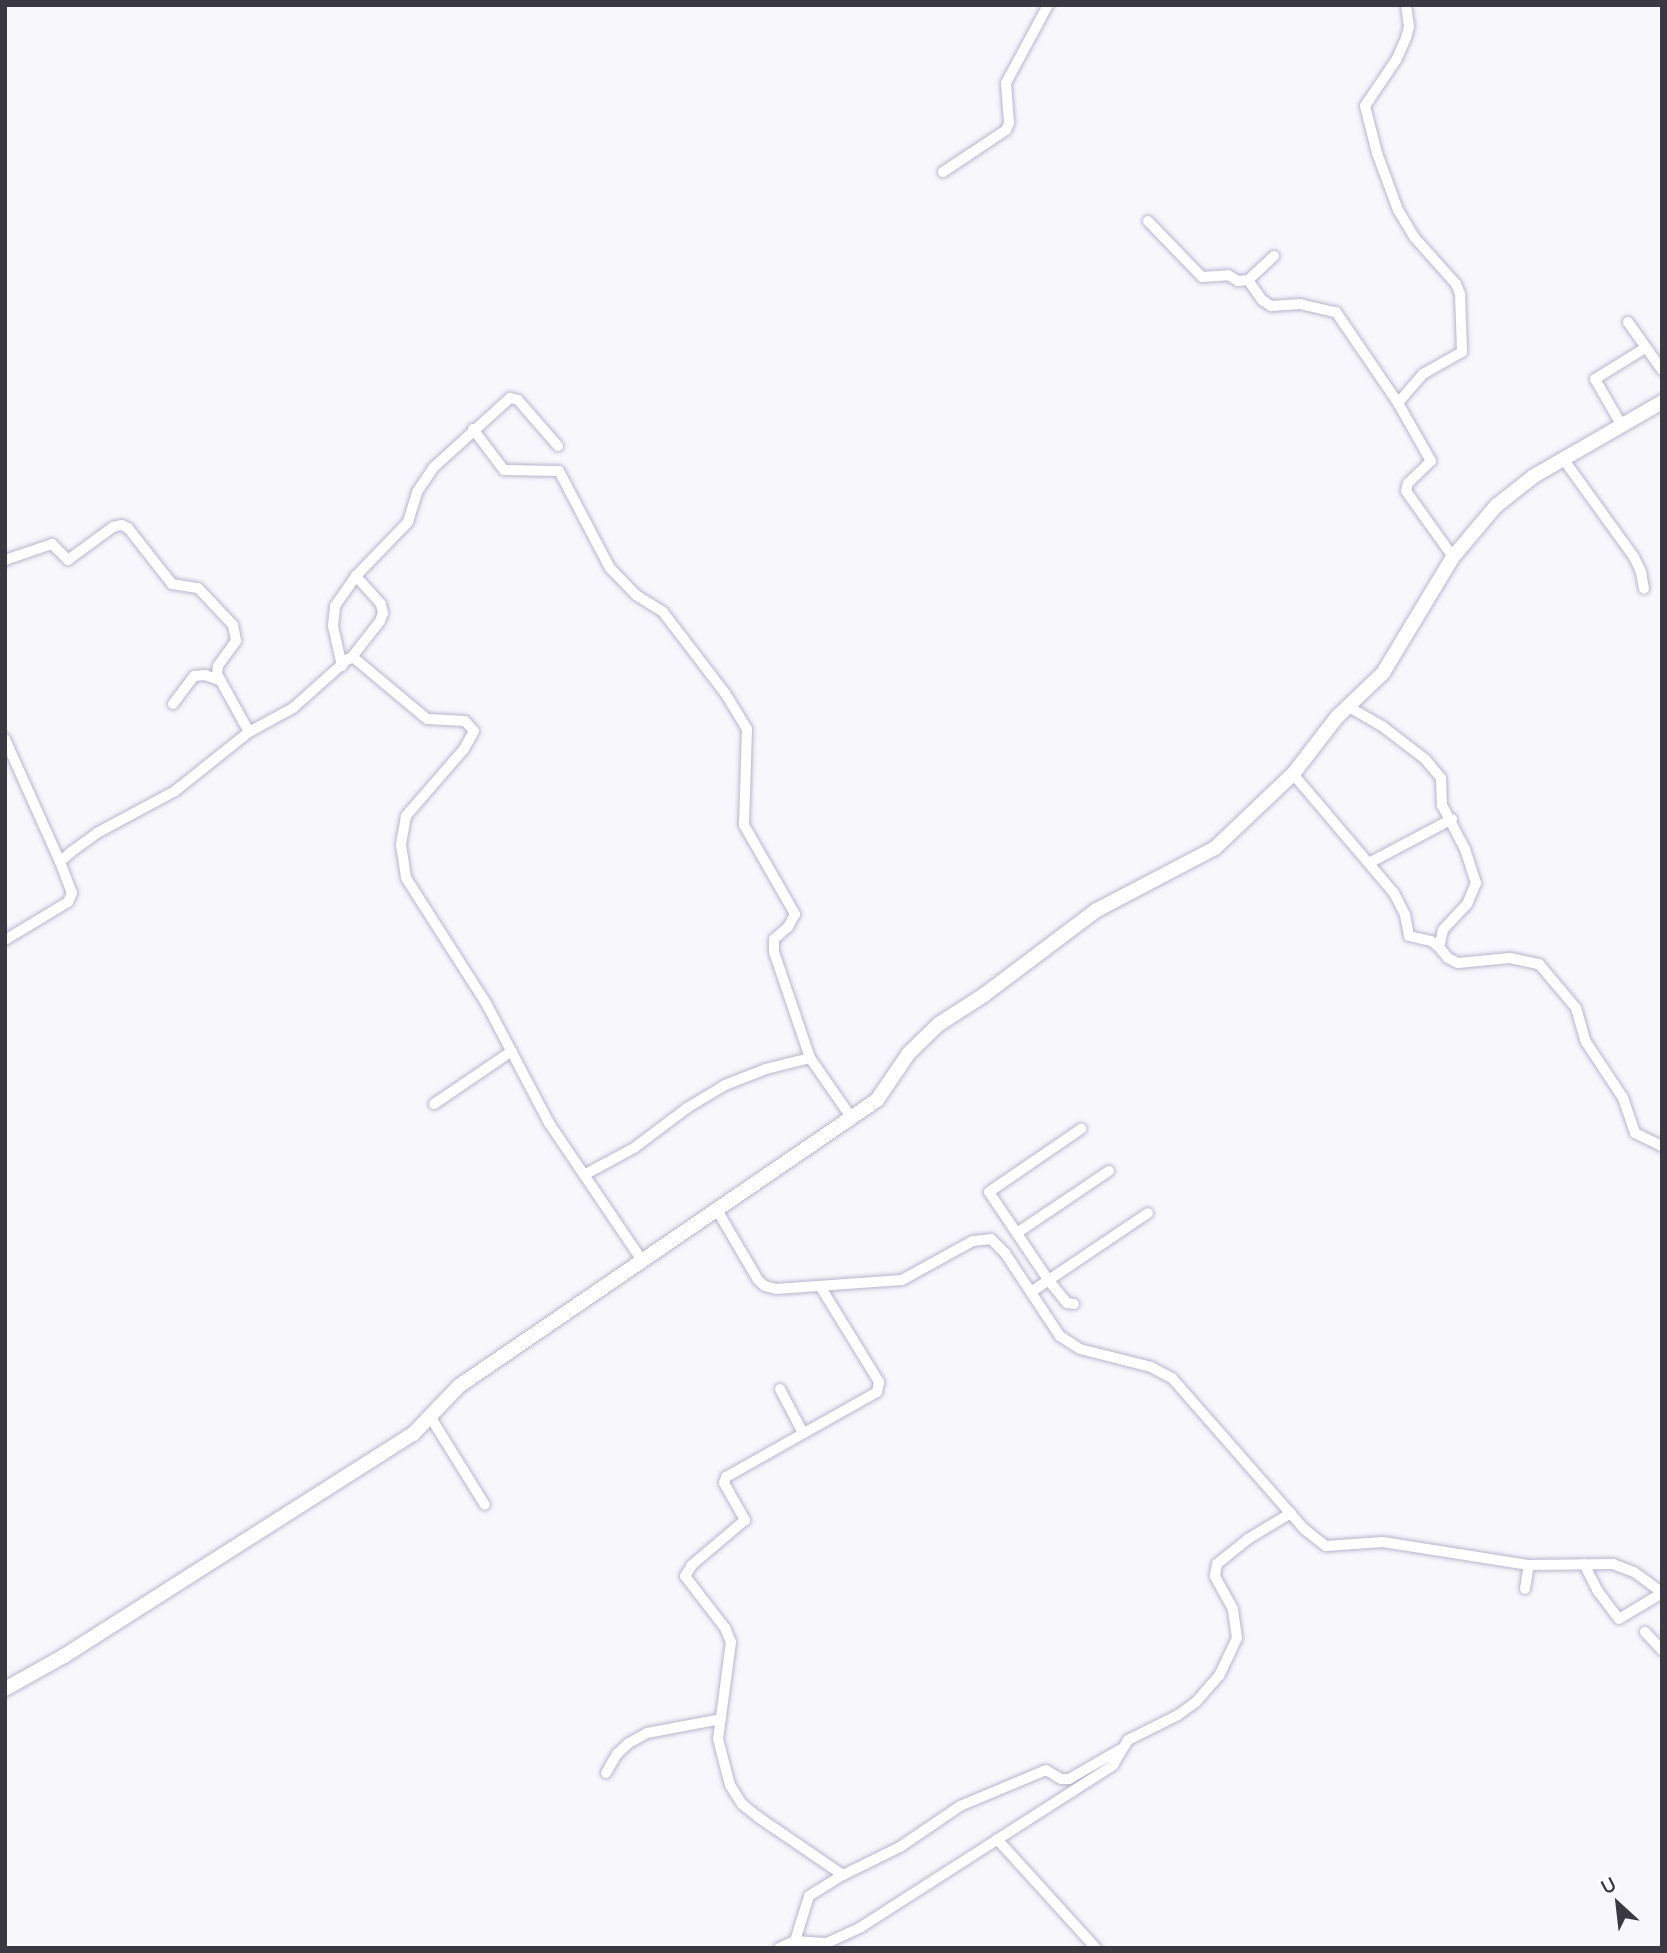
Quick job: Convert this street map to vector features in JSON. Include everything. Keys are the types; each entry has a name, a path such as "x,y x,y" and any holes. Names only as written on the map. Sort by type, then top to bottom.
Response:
{"street":[{"path":"943,172 1006,130 1009,123 1006,83 1048,5"},
{"path":"1398,403 1423,374 1459,355 1463,349 1458,288 1404,223 1386,180 1367,114 1367,99 1396,60 1406,38 1409,27 1406,5"},
{"path":"1148,220 1202,277 1228,275 1238,281 1248,280 1274,256"},
{"path":"1248,280 1262,300 1270,306 1300,304 1336,312 1398,403 1431,461 1406,486 1408,497 1452,557"},
{"path":"1628,322 1662,370"},
{"path":"1622,426 1595,379 1645,348"},
{"path":"342,666 333,612 356,576 408,522 417,492 434,467 506,400 514,397 558,446"},
{"path":"5,1689 174,1586 412,1434 431,1418 459,1386 880,1097 909,1053 929,1031 984,995 1097,910 1158,875 1206,854 1293,774 1347,706 1389,666 1452,557 1506,496 1662,402"},
{"path":"473,429 504,470 559,471 610,568 636,595 663,612 725,693 747,729 744,825 795,914 793,921 774,939 772,946 810,1058 851,1116"},
{"path":"1563,460 1634,557 1641,572 1644,589"},
{"path":"5,560 52,544 68,560 113,527 122,524 128,528 172,584 198,588 233,625 236,641 218,666 219,680 249,732"},
{"path":"60,862 97,833 147,809 191,780 249,732 293,708 352,657 380,621 383,613 381,604 356,576"},
{"path":"352,657 374,671 427,719 465,722 474,731 459,754 406,816 402,826 402,864 413,892 460,959 549,1123 643,1262"},
{"path":"173,704 194,676 205,675 219,680"},
{"path":"1347,706 1382,726 1437,771 1443,783 1442,804 1452,819 1476,883 1467,904 1443,930 1439,947"},
{"path":"5,739 72,893 68,902 55,913 5,940"},
{"path":"1293,774 1394,893 1405,915 1409,936 1431,941 1448,958 1458,963 1510,958 1539,964 1576,1008 1586,1042 1623,1098 1635,1133 1662,1146"},
{"path":"1370,863 1452,819"},
{"path":"434,1104 512,1051"},
{"path":"584,1175 634,1148 687,1108 725,1085 766,1069 810,1058"},
{"path":"1074,1304 1067,1303 1049,1281 990,1195 990,1190 1081,1129"},
{"path":"1017,1233 1109,1171"},
{"path":"717,1210 761,1283 776,1289 902,1280 984,1238 999,1246 1064,1340 1080,1349 1151,1367 1181,1385 1291,1513 1316,1540 1329,1547 1383,1542 1529,1565 1584,1564 1623,1567 1662,1593 1619,1619 1597,1590 1584,1564"},
{"path":"1031,1292 1147,1213"},
{"path":"820,1286 879,1387 877,1392 726,1476 724,1483 745,1520 686,1571 686,1581 729,1634 731,1642 718,1739 730,1785 742,1804 842,1875"},
{"path":"780,1389 803,1433"},
{"path":"431,1418 485,1505"},
{"path":"779,1948 795,1941 827,1943 845,1936 1113,1765 1128,1740 1196,1702 1219,1676 1237,1638 1237,1624 1214,1571 1217,1564 1248,1539 1291,1513"},
{"path":"1525,1590 1529,1565"},
{"path":"1645,1632 1662,1650"},
{"path":"606,1773 617,1754 629,1742 647,1733 720,1719"},
{"path":"795,1941 809,1896 842,1875 900,1847 960,1806 1046,1770 1069,1779 1121,1749"},
{"path":"997,1839 1096,1948"}]}
